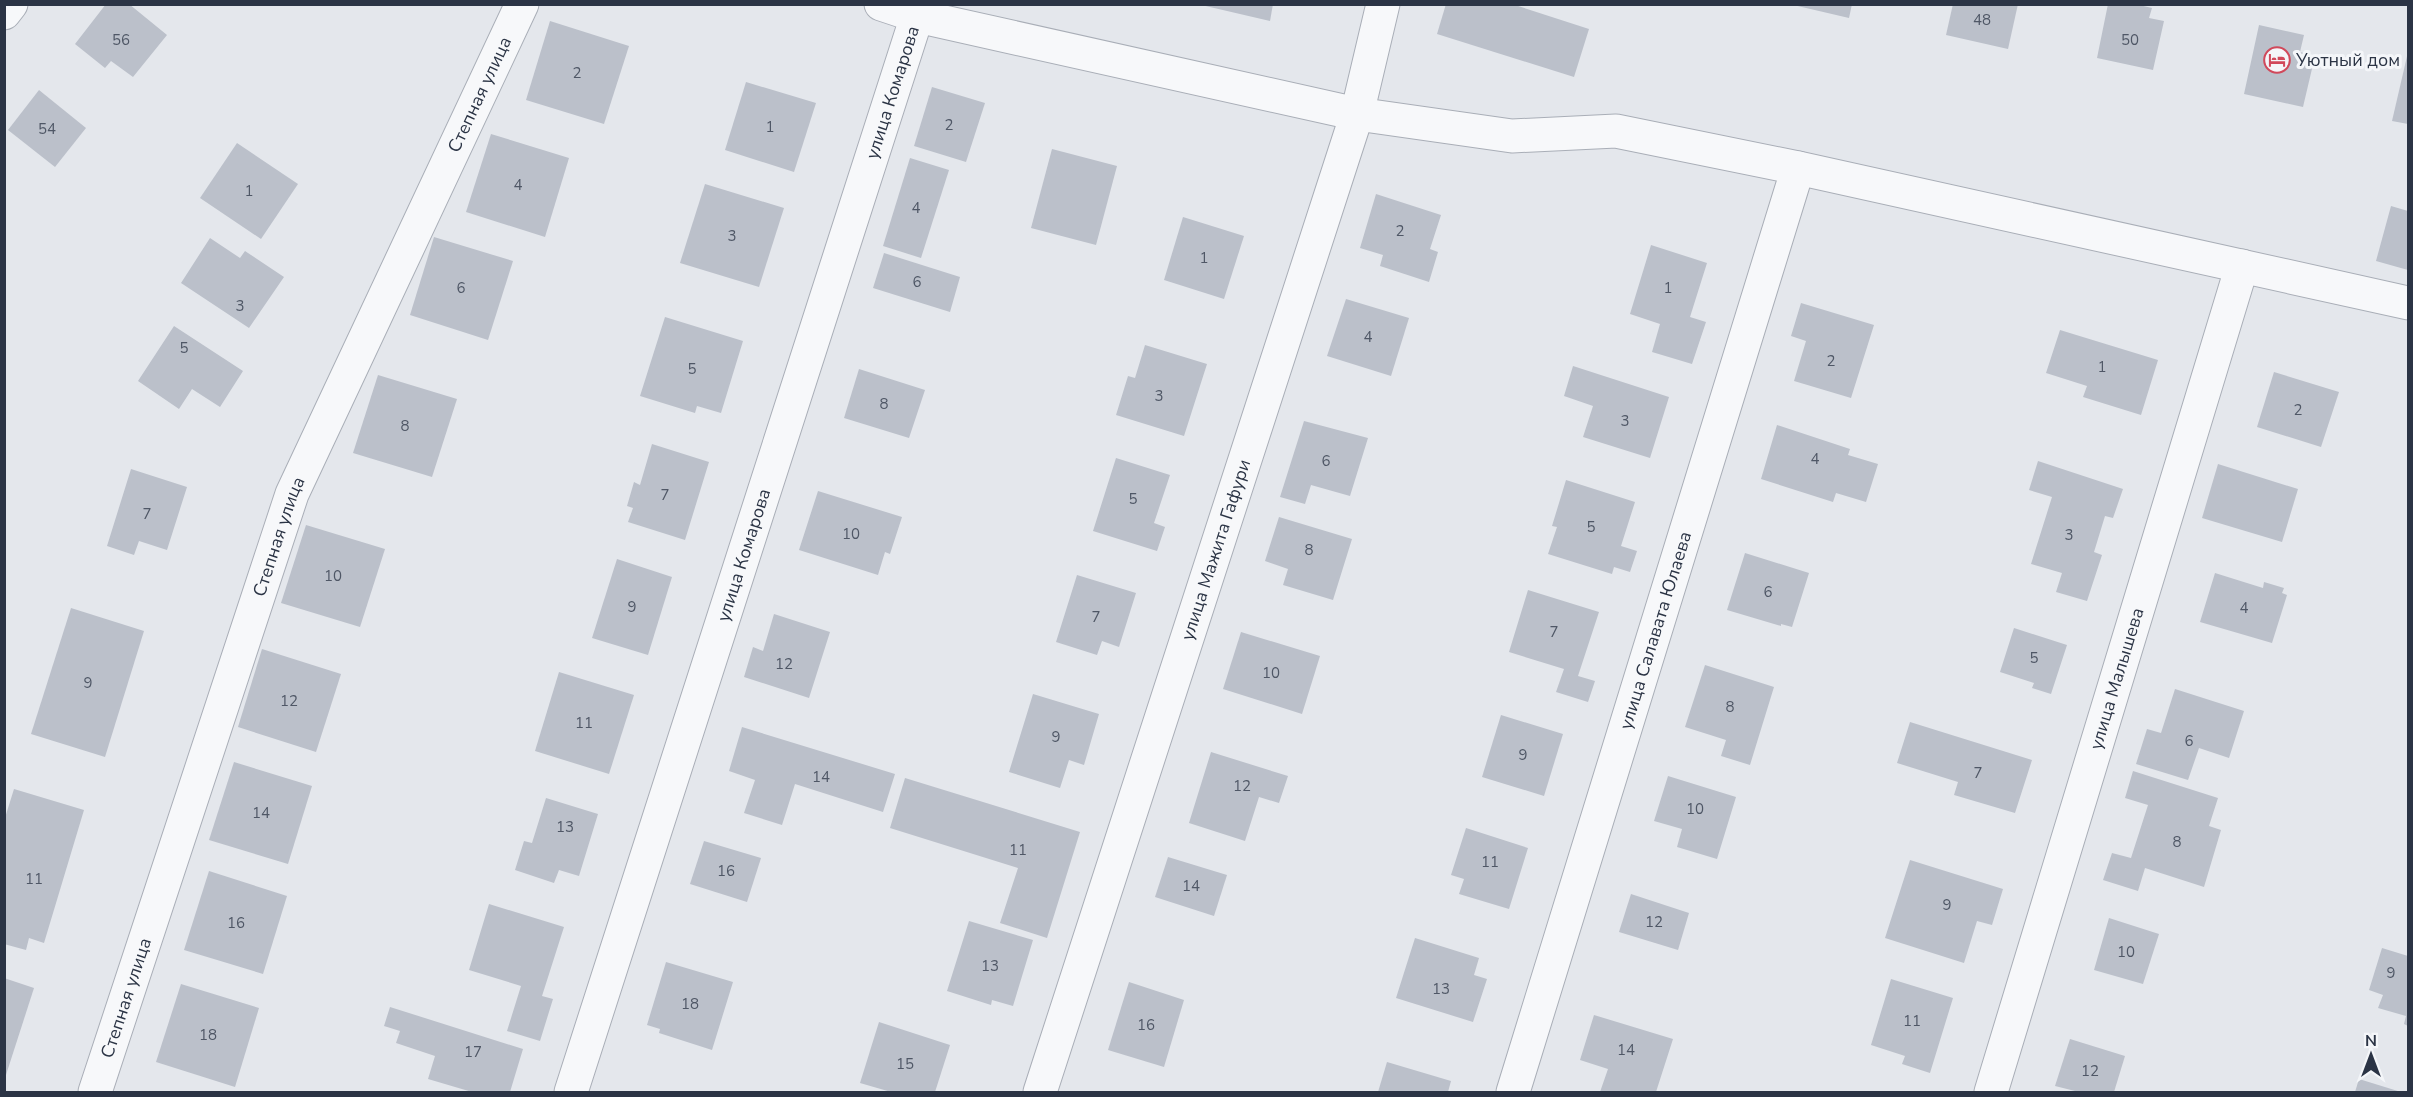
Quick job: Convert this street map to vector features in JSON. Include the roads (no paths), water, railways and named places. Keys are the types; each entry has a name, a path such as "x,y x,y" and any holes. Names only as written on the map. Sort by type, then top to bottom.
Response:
{"street":[{"path":"4,13 11,4"},
{"name":"Степная улица","path":"94,1092 292,494 522,4"},
{"path":"881,4 917,16 1357,114 1512,136 1616,131 1798,168 2409,303"},
{"name":"улица Мажита Гафури","path":"1040,1092 1357,114 1383,4"},
{"name":"улица Комарова","path":"571,1092 917,16"},
{"name":"улица Салавата Юлаева","path":"1513,1092 1798,168"},
{"name":"улица Малышева","path":"1991,1092 2242,266"}],"place":[{"name":"Уютный дом","path":"2277,60"}]}
